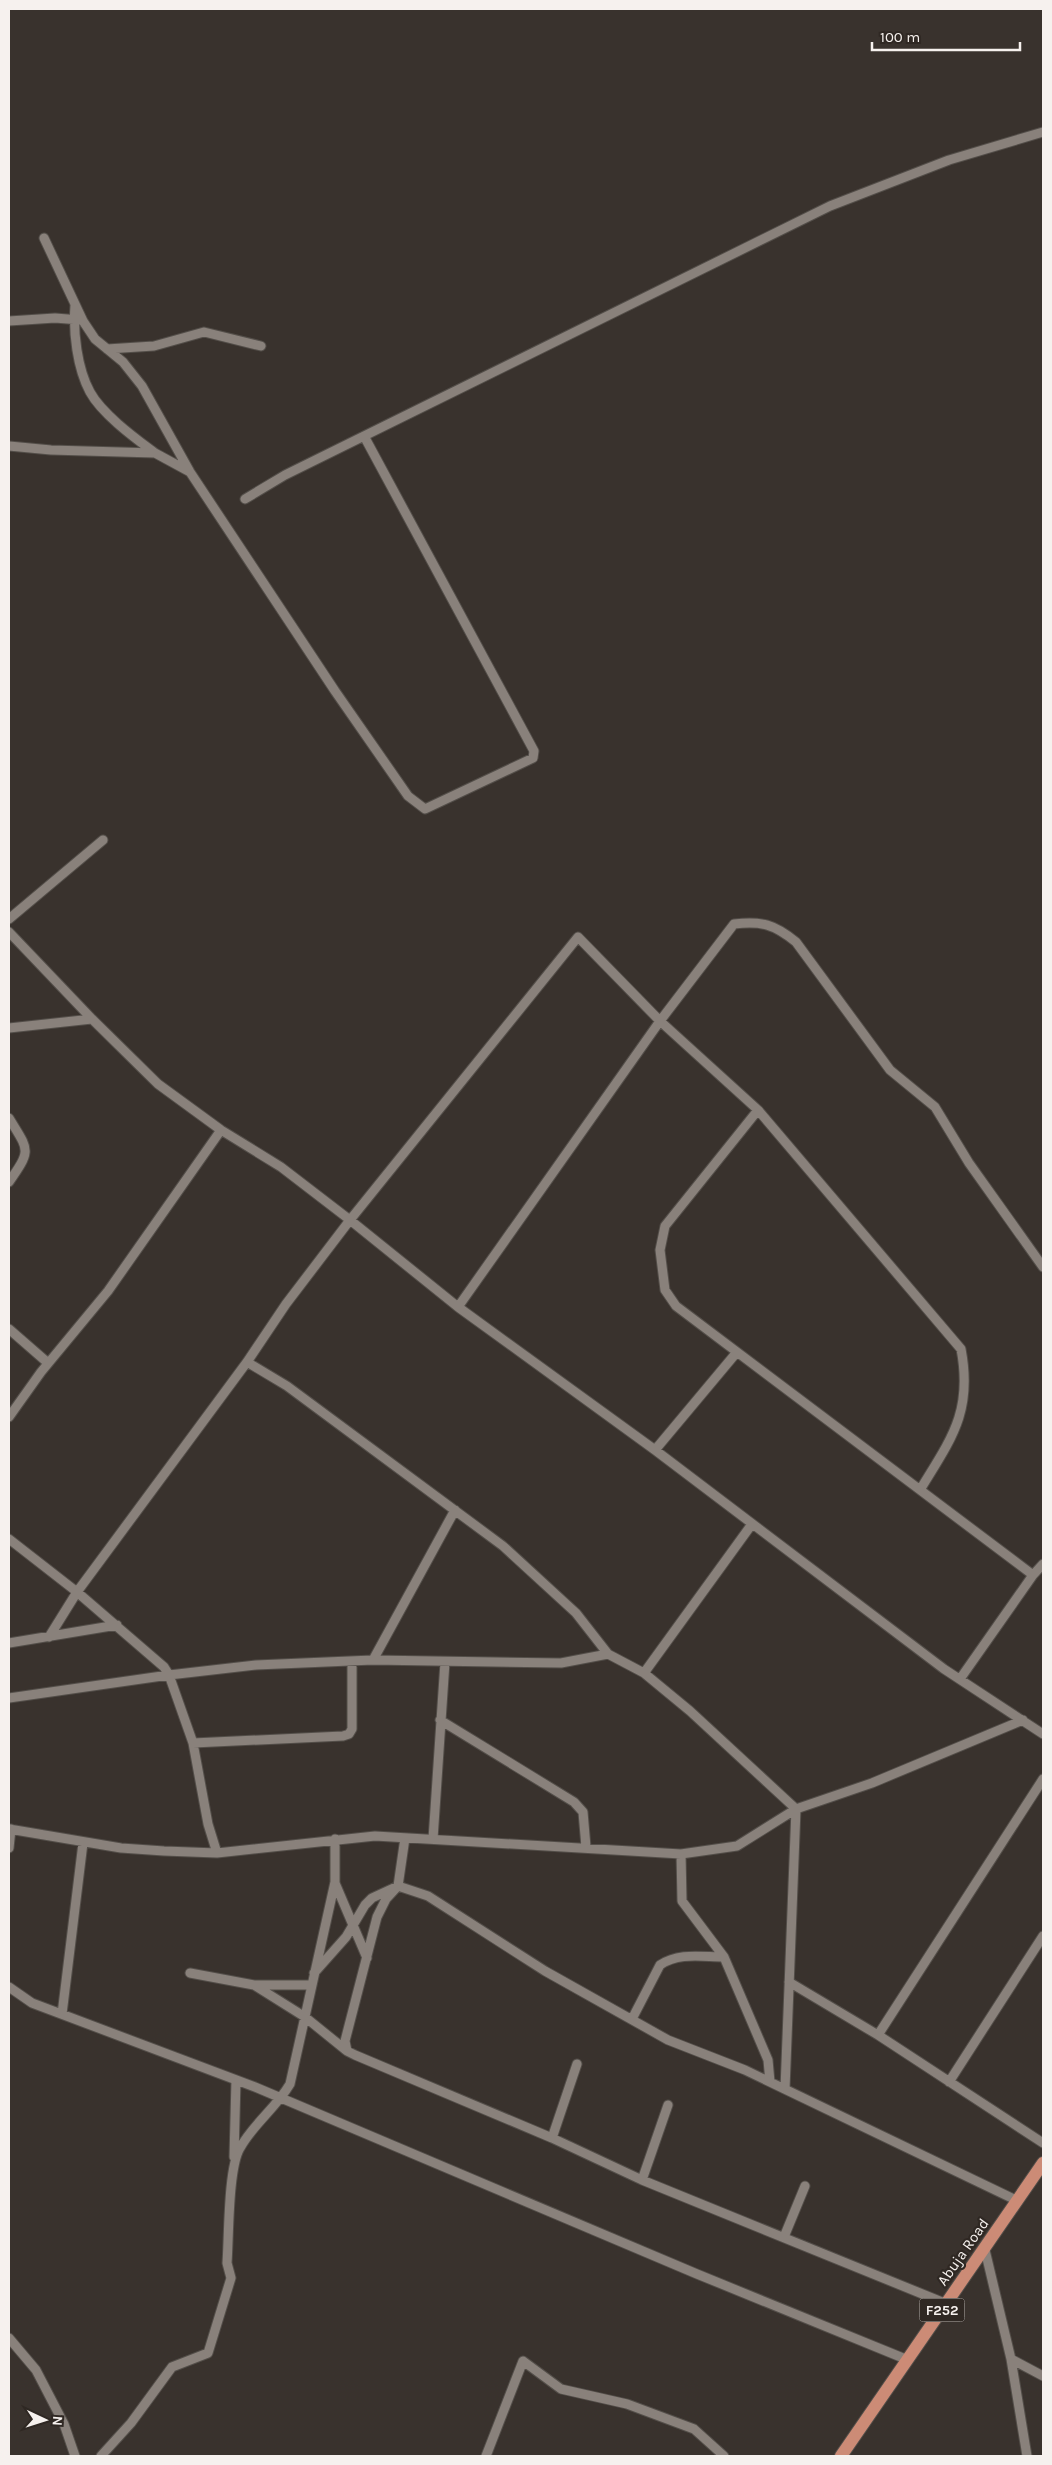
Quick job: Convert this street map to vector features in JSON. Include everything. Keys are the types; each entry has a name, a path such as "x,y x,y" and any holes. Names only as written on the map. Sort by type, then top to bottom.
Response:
{"main road":[{"name":"Abuja Road","path":"841,2456 985,2250 1043,2163"}],"street":[{"path":"245,499 286,475 830,206 949,160 1043,132"},
{"path":"44,238 75,305 78,320 76,343 90,392 99,404 154,453 190,472"},
{"path":"9,321 55,318 78,320 133,373 190,472 335,691 408,796 425,809 533,758 534,751 364,436"},
{"path":"107,349 154,346 204,332 261,346"},
{"path":"9,446 50,450 154,453"},
{"path":"9,919 102,840"},
{"path":"458,1307 660,1021 734,924 755,922 780,928 796,942 890,1070 935,1107 969,1163 1043,1267"},
{"path":"9,932 92,1019 158,1084 221,1130 281,1167 458,1307 655,1450 960,1679 1043,1734"},
{"path":"49,1636 76,1592 247,1362 286,1304 350,1220 578,937 660,1021 758,1110 961,1349 966,1373 964,1400 952,1436 920,1490"},
{"path":"9,1028 92,1019"},
{"path":"758,1110 665,1226 660,1250 665,1290 676,1306 1033,1575"},
{"path":"9,1118 22,1138 26,1151 25,1159 9,1182"},
{"path":"9,1417 48,1363 108,1291 221,1130"},
{"path":"9,1329 48,1363"},
{"path":"655,1450 737,1352"},
{"path":"247,1362 287,1386 502,1546 576,1613 608,1654 644,1673 697,1717 796,1810 785,2089"},
{"path":"373,1660 455,1510"},
{"path":"644,1673 752,1524"},
{"path":"9,1539 160,1661 169,1675 193,1743 208,1824 218,1853"},
{"path":"960,1679 1033,1575 1043,1564"},
{"path":"9,1643 117,1625"},
{"path":"9,1698 169,1675 256,1665 373,1660 561,1663 608,1654"},
{"path":"193,1743 349,1734 352,1729 352,1661"},
{"path":"433,1839 445,1662"},
{"path":"440,1720 574,1802 583,1812 586,1847"},
{"path":"9,1848 10,1829 121,1848 218,1853 375,1836 681,1854 737,1846 796,1810 872,1783 1023,1720"},
{"path":"878,2035 1043,1779"},
{"path":"347,2051 345,2041 377,1917 386,1899 398,1886 405,1838"},
{"path":"234,2166 238,2150 255,2125 281,2098 290,2084 335,1882 335,1839"},
{"path":"62,2014 83,1843"},
{"path":"681,1854 682,1901 724,1957 768,2060 770,2082"},
{"path":"335,1882 367,1958"},
{"path":"314,1973 346,1938 372,1898 398,1886 428,1896 545,1971 668,2040 770,2082 1018,2201"},
{"path":"949,2082 1043,1936"},
{"path":"632,2019 660,1966 668,1960 683,1956 724,1957"},
{"path":"190,1973 254,1985 312,1985"},
{"path":"788,1982 878,2035 1043,2143"},
{"path":"254,1985 305,2017 347,2051 552,2138 642,2180 947,2304"},
{"path":"9,1987 32,2003 281,2098 697,2274 908,2360"},
{"path":"552,2138 577,2064"},
{"path":"101,2456 131,2423 172,2367 208,2353 230,2278 227,2263 234,2166 236,2080"},
{"path":"642,2180 668,2105"},
{"path":"784,2237 805,2186"},
{"path":"985,2250 1011,2359 1028,2456"},
{"path":"9,2338 36,2370 64,2424 75,2456"},
{"path":"1011,2359 1043,2376"},
{"path":"486,2456 523,2361 561,2389 627,2404 694,2429 724,2456"}]}
